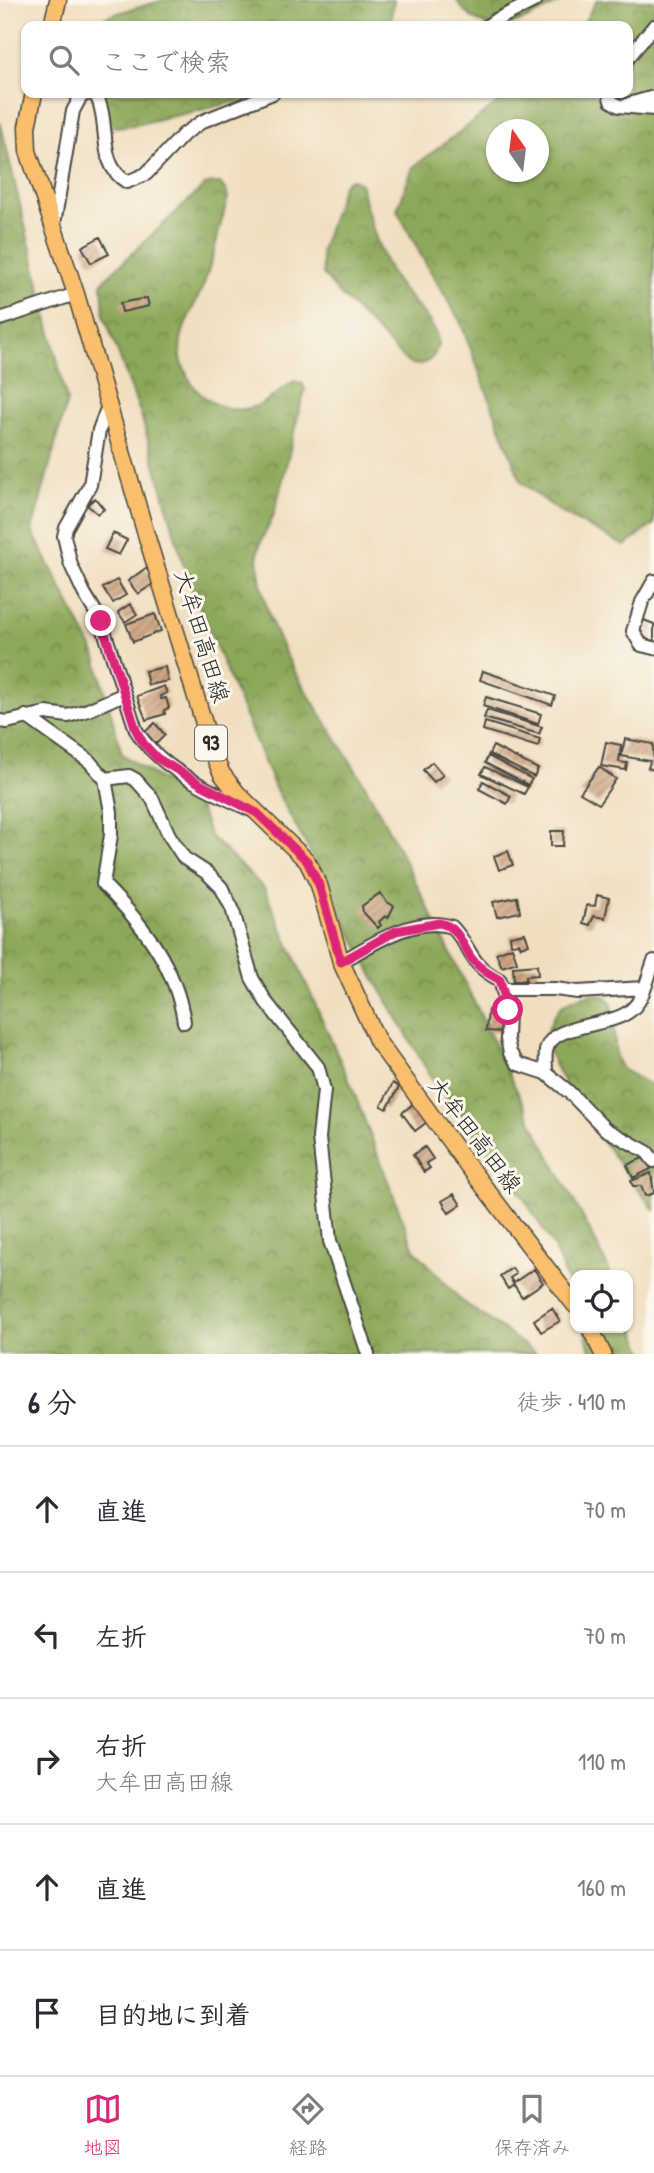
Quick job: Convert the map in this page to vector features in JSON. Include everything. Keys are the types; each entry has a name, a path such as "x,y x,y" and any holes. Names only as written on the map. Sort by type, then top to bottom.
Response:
{"main road":[{"path":"53,21 58,0"},
{"name":"大牟田高田線","path":"33,98 27,127 28,151 76,294 214,756 222,774 237,793 307,861 319,885 341,962 378,1042 570,1298"},
{"path":"592,1333 603,1354"}],"street":[{"path":"496,21 536,0"},
{"path":"633,52 654,26"},
{"path":"619,106 654,97"},
{"path":"54,224 73,111 80,98"},
{"path":"98,98 101,105 109,164 116,176 127,182 146,174 184,134 203,121 260,98"},
{"path":"610,98 619,106 654,109"},
{"path":"0,319 76,294"},
{"path":"108,406 99,429 90,485 66,528 64,537 71,565 101,621 136,730 143,743 157,758 257,813"},
{"path":"654,581 642,602 633,631 641,645 654,649"},
{"path":"0,721 7,722 47,713 68,716 124,694"},
{"path":"26,716 89,761 105,779 111,812 111,835 103,884 155,944 172,975 184,1022"},
{"path":"105,779 129,776 136,780 152,798 169,835 184,858 207,873 221,887 232,908 252,978 266,1002 318,1067 324,1090 319,1138 330,1241 368,1354"},
{"path":"341,962 396,931 439,923 452,927 472,959 485,972 500,980 508,1010 507,1039 510,1053 518,1064 546,1073 605,1129 647,1152 654,1161"},
{"path":"546,1073 546,1050 552,1039 561,1031 617,1020 634,1009 654,961"},
{"path":"504,989 578,992 644,988"}],"green space":[{"path":"164,0 394,0 391,21 101,21 108,16"},
{"path":"457,0 564,0 522,21 478,21"},
{"path":"597,0 654,0 654,524 625,546 560,512 521,482 460,321 397,210 413,167 504,98 633,98 633,21 585,21"},
{"path":"99,98 253,98 134,125 115,127 107,120"},
{"path":"0,121 67,401 32,531 95,654 122,754 198,804 210,836 264,888 351,1085 414,1249 462,1301 537,1354 0,1354"},
{"path":"354,179 360,183 374,233 389,270 425,315 437,337 437,349 426,362 408,363 323,274 321,251 343,185"},
{"path":"220,183 228,198 207,275 187,319 181,340 184,369 200,393 225,408 254,407 294,381 303,384 305,390 278,498 258,551 262,590 285,653 372,798 536,1130 603,1256 609,1270 570,1270 570,1288 553,1245 523,1197 431,1077 374,978 275,788 187,577 141,415 104,315 102,282 205,185"},
{"path":"590,994 604,996 612,1005 616,1058 622,1069 654,1087 654,1210 590,1124 549,1052 546,1035 557,1012 570,1001"},
{"path":"633,1326 645,1354 591,1354 585,1333 633,1333"}],"building":[{"path":"100,237 109,254 91,263 82,247"},
{"path":"147,298 149,306 122,312 120,303"},
{"path":"95,498 104,509 98,514 87,505"},
{"path":"113,533 127,540 119,555 105,549"},
{"path":"146,568 156,582 138,594 128,581"},
{"path":"117,580 126,595 113,603 103,588"},
{"path":"130,604 137,614 125,622 118,612"},
{"path":"155,614 161,631 133,642 126,624"},
{"path":"641,619 654,624 654,644 636,631"},
{"path":"165,667 168,681 148,685 145,671"},
{"path":"483,671 555,696 552,705 480,680"},
{"path":"164,686 167,693 160,696 161,699 166,698 169,708 164,710 165,714 146,720 137,696"},
{"path":"486,697 541,714 538,724 483,706"},
{"path":"487,710 542,727 539,734 484,718"},
{"path":"485,722 540,739 538,747 483,730"},
{"path":"155,723 165,735 156,744 145,732"},
{"path":"625,739 653,744 654,770 648,768 650,761 621,756"},
{"path":"606,742 621,745 619,762 627,763 626,770 601,766"},
{"path":"493,746 538,769 534,777 489,754"},
{"path":"488,756 532,779 528,785 485,763"},
{"path":"432,762 443,775 434,782 423,770"},
{"path":"485,767 528,787 524,794 481,774"},
{"path":"599,767 616,779 599,804 580,793"},
{"path":"483,781 511,796 507,804 479,789"},
{"path":"551,831 564,831 563,846 551,846"},
{"path":"508,851 513,865 499,870 494,856"},
{"path":"380,893 394,906 388,918 385,916 379,922 381,925 378,928 363,912 362,906"},
{"path":"597,895 609,898 605,918 594,916 590,925 583,923 587,905 595,906"},
{"path":"517,897 520,912 497,917 493,902"},
{"path":"525,933 529,944 521,947 519,943 511,944 510,936"},
{"path":"512,947 517,962 502,967 496,953"},
{"path":"537,965 538,975 514,981 513,967"},
{"path":"505,1009 504,1032 486,1031 488,1010"},
{"path":"393,1083 399,1087 387,1109 381,1106"},
{"path":"413,1104 427,1122 415,1131 402,1113"},
{"path":"425,1147 433,1159 426,1163 430,1168 424,1172 413,1155"},
{"path":"645,1157 651,1169 633,1178 627,1165"},
{"path":"651,1173 654,1193 645,1196 641,1186 633,1186 631,1181"},
{"path":"454,1194 461,1205 449,1213 442,1201"},
{"path":"512,1268 516,1274 510,1278 513,1283 534,1269 543,1283 522,1297 514,1285 508,1289 500,1276"},
{"path":"552,1308 560,1321 541,1332 534,1320"}],"route":[{"path":"101,621 136,730 143,743 157,758 257,813 307,861 319,885 341,962 396,931 445,924 457,932 472,959 485,972 500,980 508,1010"}]}
